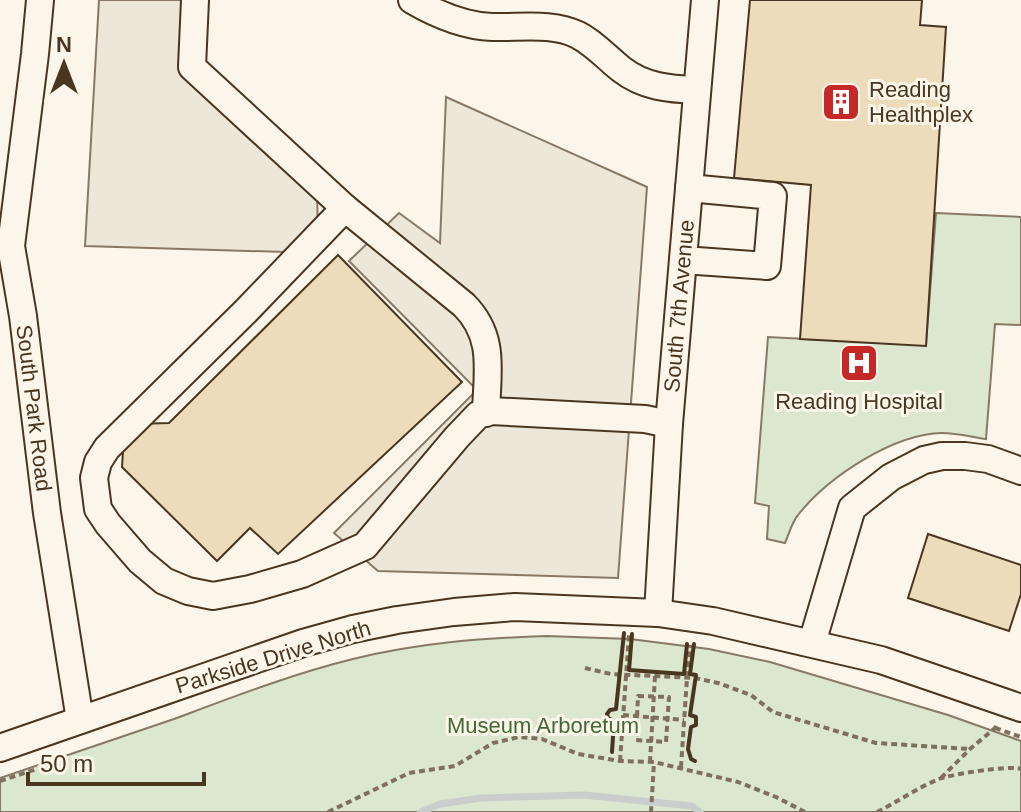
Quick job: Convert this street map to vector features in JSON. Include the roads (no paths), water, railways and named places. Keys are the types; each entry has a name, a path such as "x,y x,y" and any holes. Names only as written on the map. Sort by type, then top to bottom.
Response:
{"street":[{"name":"South Park Road","path":"40,0 35,54 6,242 23,316 47,513 80,720"},
{"path":"195,0 192,67 345,208 464,305 479,323 488,351 486,413"},
{"path":"412,0 450,19 489,27 559,29 577,35 624,72 646,84 697,90"},
{"name":"South 7th Avenue","path":"658,613 669,424 705,0"},
{"path":"683,260 767,266 772,210 773,196 689,188"},
{"path":"345,208 107,448 98,462 94,478 98,509 140,561 164,581 188,591 213,596 302,574 365,546 478,415 509,411 645,419 669,424"},
{"path":"812,643 852,508 876,488 909,466 942,456 988,459 1021,471"},
{"name":"Parkside Drive North","path":"0,748 303,643 353,629 454,612 515,607 658,613 713,621 881,660 1013,706"}],"waterway":[{"path":"421,812 440,804 481,798 584,795 692,806 700,812"}],"place":[{"name":"Reading Healthplex","path":"841,102"},
{"name":"Reading Hospital","path":"859,363"}],"park label":[{"name":"Museum Arboretum","path":"543,725"}]}
